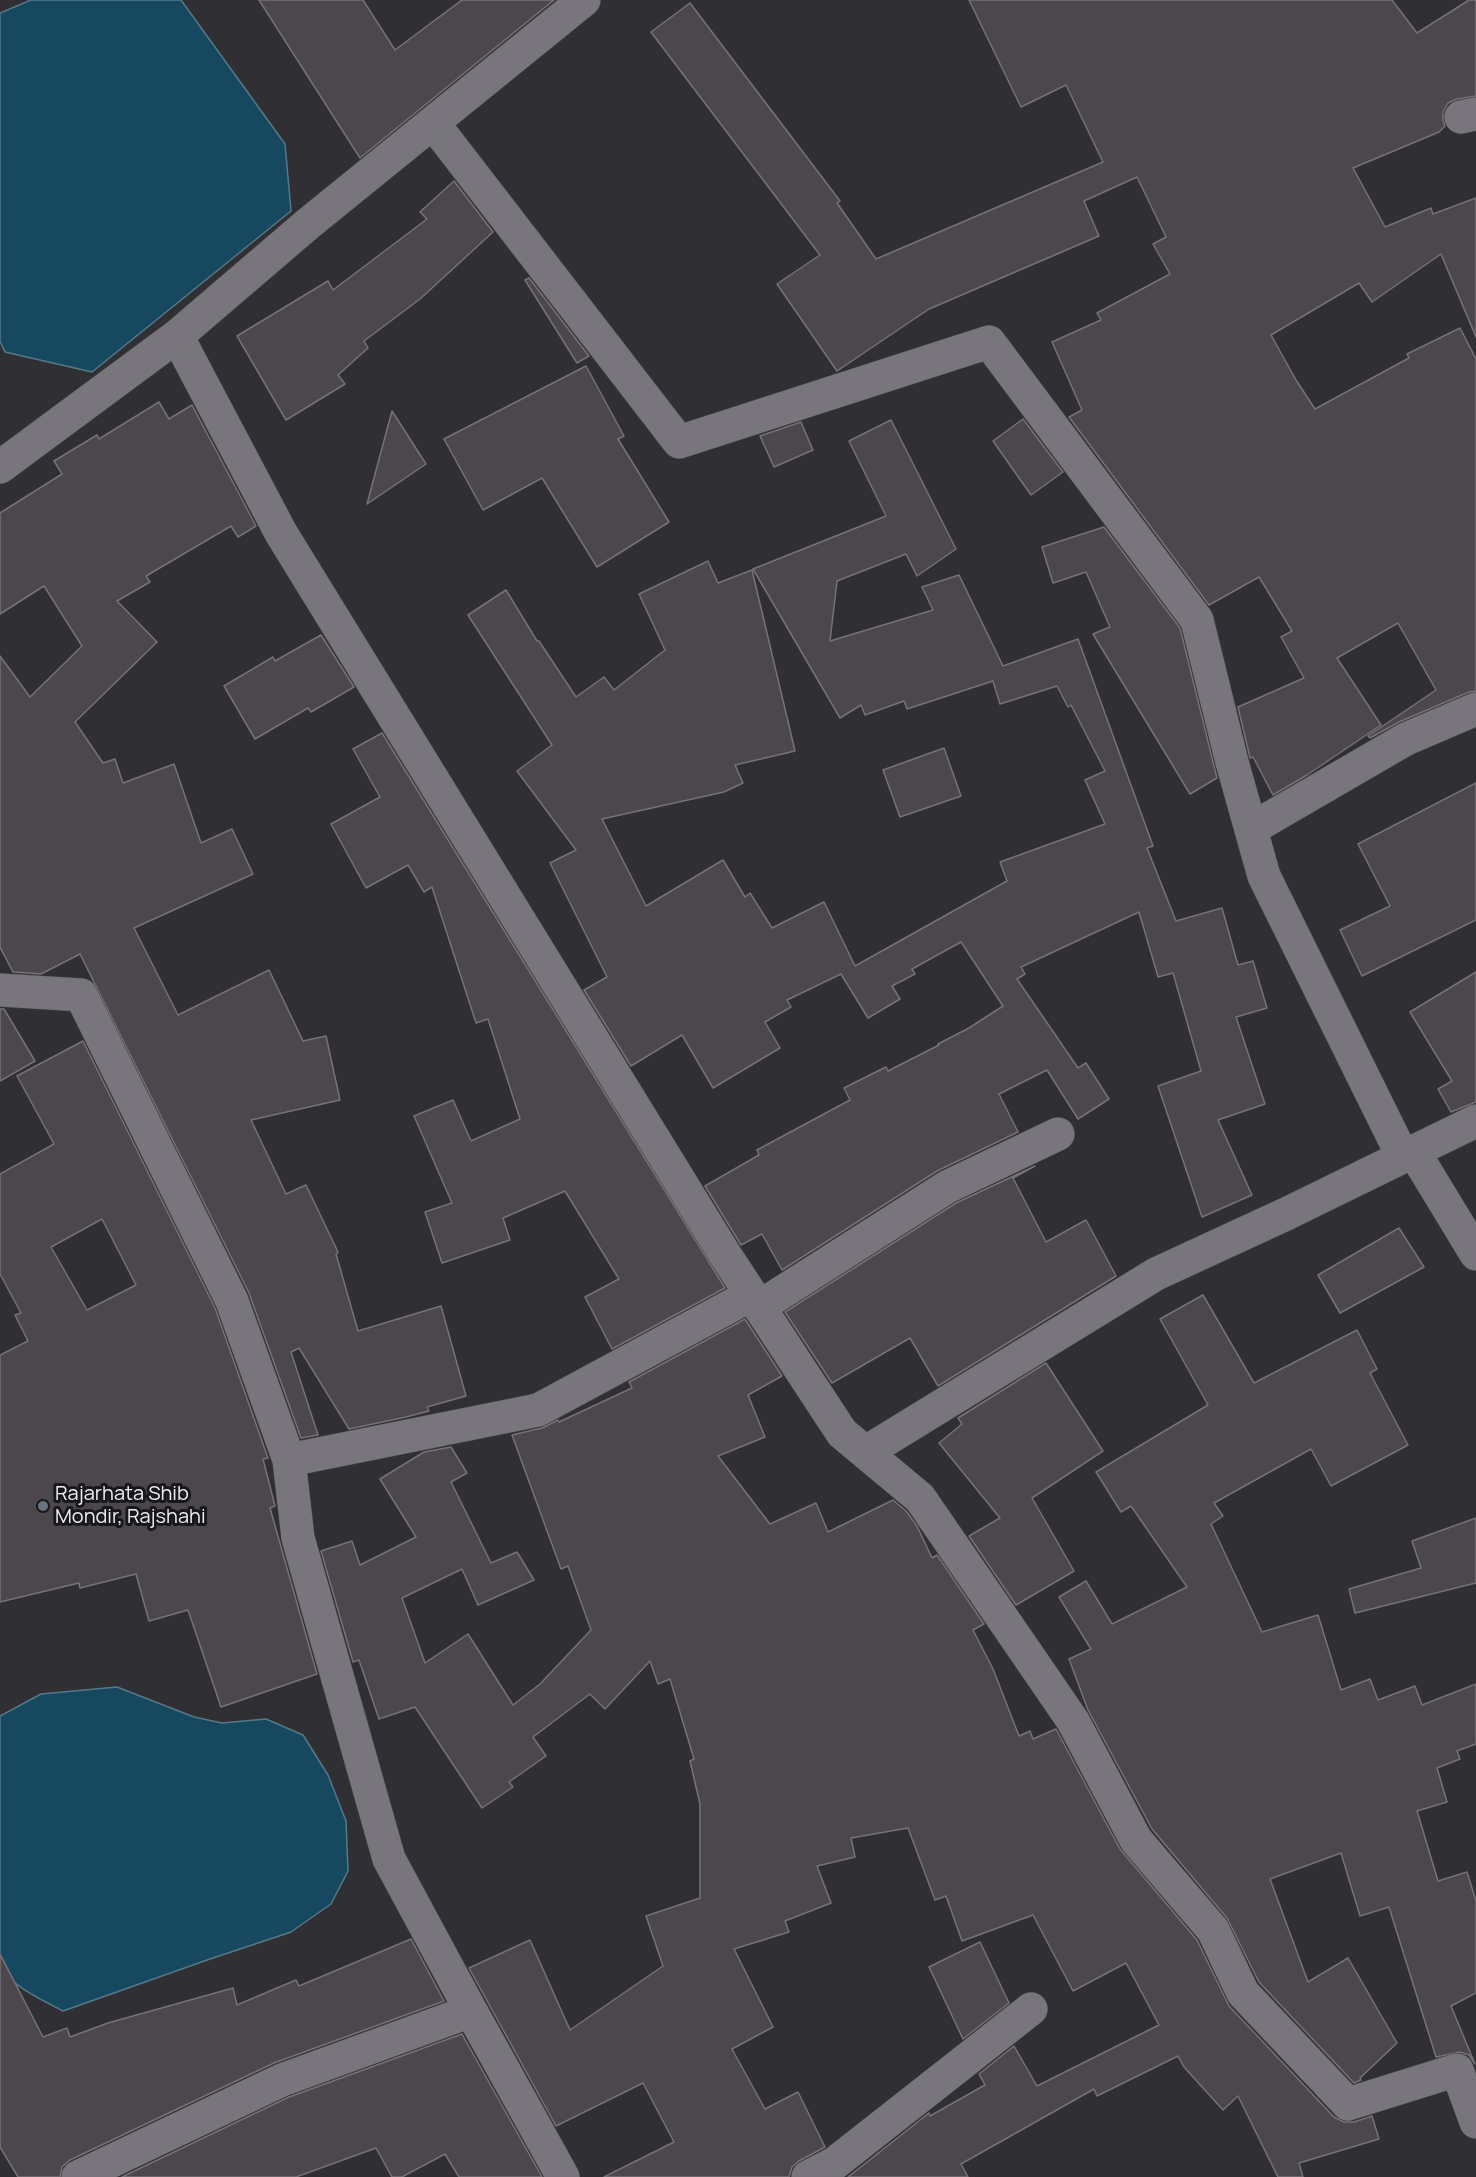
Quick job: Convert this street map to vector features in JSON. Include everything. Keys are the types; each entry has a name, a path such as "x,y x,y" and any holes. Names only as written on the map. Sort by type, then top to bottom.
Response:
{"street":[{"path":"0,467 177,336 309,223 584,0"},
{"path":"433,123 679,442 989,342 1197,620 1264,876 1408,1155 1476,1254"},
{"path":"177,336 282,533 724,1253 842,1433 920,1498 1073,1720 1136,1840 1213,1930 1243,1993 1348,2104 1457,2070 1476,2122"},
{"path":"1251,829 1406,739 1476,709"},
{"path":"0,990 81,995 231,1300 289,1460 298,1538 389,1858 563,2177"},
{"path":"866,1452 1156,1274 1476,1121"},
{"path":"289,1460 538,1410 755,1301 947,1186 1058,1134"},
{"path":"808,2177 835,2163 1031,2009"},
{"path":"78,2177 282,2080 471,2011"}],"water":[{"path":"31,0 181,0 285,144 291,211 92,372 5,352 0,341 0,13"},
{"path":"117,1687 194,1717 222,1723 266,1719 303,1735 328,1775 346,1821 348,1871 331,1904 291,1932 63,2011 20,1986 0,1965 0,1716 41,1694"}],"building":[{"path":"259,0 363,0 395,50 462,0 554,0 360,158"},
{"path":"969,0 1392,0 1417,33 1469,0 1476,0 1476,96 1448,103 1443,112 1445,126 1439,132 1353,168 1385,227 1431,208 1433,214 1476,198 1476,337 1441,254 1372,302 1359,283 1271,335 1315,409 1409,358 1407,354 1460,328 1476,359 1476,691 1399,722 1370,738 1368,736 1436,690 1398,623 1337,658 1381,725 1273,795 1253,757 1250,758 1238,707 1304,678 1281,637 1292,631 1259,577 1209,605 1069,417 1082,410 1052,342 1101,320 1097,313 1170,274 1153,244 1166,237 1137,177 1084,201 1099,236 929,309 837,371 777,284 820,255 651,32 690,3 840,201 837,203 876,259 1103,162 1066,85 1021,107"},
{"path":"454,181 493,232 420,299 364,341 368,348 338,375 345,384 286,420 237,336 328,281 333,290 427,219 420,212"},
{"path":"529,278 589,356 577,363 525,280"},
{"path":"586,366 624,436 618,439 669,522 597,567 542,478 483,510 444,439"},
{"path":"159,402 169,419 192,405 256,526 238,537 231,526 146,576 150,582 117,601 157,642 75,722 103,763 115,759 123,783 174,764 201,843 232,829 253,874 134,928 178,1015 269,970 303,1041 326,1036 340,1100 251,1120 286,1194 306,1185 338,1252 336,1254 358,1331 441,1306 466,1396 427,1407 429,1411 349,1429 299,1348 291,1352 318,1435 301,1438 249,1293 80,954 41,974 13,972 0,947 0,656 30,697 82,646 44,586 0,614 0,513 62,474 54,461 97,435 99,439"},
{"path":"392,411 426,464 367,504"},
{"path":"1023,419 1063,472 1031,495 993,441"},
{"path":"891,420 956,549 917,576 906,554 837,581 830,641 933,610 922,587 959,575 1003,666 1078,639 1153,846 1147,848 1176,921 1222,908 1238,965 1253,961 1267,1008 1236,1017 1265,1104 1218,1120 1252,1195 1202,1217 1158,1086 1201,1071 1173,973 1158,977 1139,912 1021,967 1025,974 1017,979 1078,1068 1086,1063 1109,1099 1078,1119 1047,1070 999,1094 1018,1132 937,1171 782,1270 762,1234 741,1245 705,1186 759,1155 757,1150 850,1100 844,1088 886,1067 888,1071 939,1045 1003,1006 961,942 912,969 915,974 892,986 900,999 868,1018 841,974 787,1000 791,1007 765,1022 780,1048 713,1088 682,1035 631,1066 584,990 607,977 550,863 576,850 517,771 552,745 468,615 506,590 537,641 576,697 604,677 614,690 665,650 639,594 708,561 718,583 752,570 795,751 735,765 743,783 724,792 602,819 646,906 723,860 745,897 750,893 772,928 824,902 855,966 1007,881 1000,862 1105,824 1085,780 1105,771 1071,705 1068,707 1057,686 1000,704 993,681 907,709 904,701 865,715 861,705 840,718 753,569 886,516 849,441"},
{"path":"801,422 813,450 774,467 760,436"},
{"path":"1104,527 1180,628 1217,778 1190,794 1093,634 1110,627 1086,572 1053,583 1042,547"},
{"path":"321,635 354,687 311,712 308,708 255,739 224,686 273,657 275,661"},
{"path":"382,733 725,1288 612,1349 585,1297 619,1279 565,1191 503,1218 510,1240 442,1263 425,1212 452,1203 414,1116 453,1100 471,1141 520,1119 488,1019 476,1023 432,887 424,892 408,865 366,888 331,824 380,797 353,749"},
{"path":"944,748 961,796 900,817 883,770"},
{"path":"1476,783 1476,920 1362,976 1340,930 1390,906 1358,844"},
{"path":"1476,972 1476,1102 1451,1112 1438,1089 1452,1081 1410,1012"},
{"path":"0,1009 4,1009 35,1061 0,1081"},
{"path":"83,1041 215,1308 268,1458 263,1459 275,1506 270,1508 317,1674 221,1707 188,1610 149,1621 136,1574 80,1588 79,1583 0,1602 0,1355 28,1341 15,1315 21,1313 0,1274 0,1174 54,1144 17,1076","holes":["102,1219 136,1285 87,1310 51,1247"]},
{"path":"1035,1166 1013,1178 1046,1242 1086,1220 1116,1276 938,1386 910,1338 832,1383 785,1312 956,1203"},
{"path":"1399,1228 1424,1267 1340,1313 1318,1275"},
{"path":"1203,1295 1254,1383 1357,1330 1377,1369 1370,1373 1408,1445 1331,1486 1311,1449 1214,1503 1223,1516 1211,1524 1262,1632 1318,1615 1341,1690 1370,1679 1378,1700 1415,1686 1422,1705 1476,1684 1476,1744 1457,1751 1460,1759 1437,1768 1447,1802 1417,1811 1438,1881 1467,1872 1476,1901 1476,1993 1451,2006 1475,2064 1469,2055 1460,2052 1436,2057 1389,1907 1360,1916 1341,1853 1270,1879 1308,1982 1348,1958 1397,2043 1360,2078 1361,2080 1354,2083 1259,1982 1227,1918 1152,1829 1088,1710 1069,1659 1091,1649 1059,1597 1086,1581 1112,1624 1187,1587 1131,1506 1121,1512 1096,1472 1208,1405 1160,1319"},
{"path":"745,1319 782,1376 748,1395 765,1437 718,1456 770,1524 816,1503 828,1532 893,1500 906,1511 917,1526 932,1558 937,1555 984,1624 973,1630 993,1669 1019,1736 1030,1731 1033,1739 1056,1729 1120,1849 1197,1940 1229,2006 1334,2117 1344,2122 1354,2122 1372,2116 1379,2139 1299,2163 1303,2177 1278,2177 1238,2096 1223,2110 1184,2067 1178,2056 1097,2096 1094,2089 961,2164 968,2177 848,2177 929,2113 930,2116 985,2085 979,2074 1014,2046 1037,2086 1159,2025 1126,1963 1073,1991 1033,1915 962,1941 946,1896 935,1900 908,1828 851,1838 855,1857 817,1866 831,1903 785,1921 789,1932 734,1949 773,2027 732,2049 765,2109 798,2092 825,2147 799,2161 792,2167 789,2177 604,2177 674,2142 643,2083 556,2126 469,1968 530,1940 570,2030 663,1966 646,1916 700,1898 700,1804 690,1761 694,1759 670,1679 658,1684 650,1661 605,1709 590,1694 533,1737 546,1756 509,1782 513,1787 482,1808 415,1707 379,1719 359,1660 353,1662 321,1551 352,1541 360,1565 416,1537 380,1479 424,1452 451,1447 467,1473 451,1482 491,1563 517,1552 534,1580 478,1605 462,1569 402,1598 425,1663 468,1634 513,1705 540,1684 591,1630 568,1566 561,1569 512,1435 542,1428 558,1420 559,1422 632,1388 629,1382"},
{"path":"1046,1363 1103,1451 1032,1498 1074,1571 1016,1605 969,1536 1000,1518 939,1443 962,1424 958,1418"},
{"path":"1476,1518 1476,1583 1355,1613 1349,1589 1421,1568 1412,1541"},
{"path":"411,1939 444,2001 274,2063 70,2160 62,2167 60,2177 18,2177 0,2147 0,1954 43,2037 67,2028 70,2037 108,2023 233,1988 237,2005 296,1980 299,1986"},
{"path":"980,1942 1009,2003 963,2039 929,1967"},
{"path":"462,2034 542,2177 459,2177 445,2154 402,2177 392,2177 376,2148 296,2177 122,2177 289,2097"}],"place":[{"name":"Rajarhata Shib Mondir, Rajshahi","path":"43,1506"}]}
